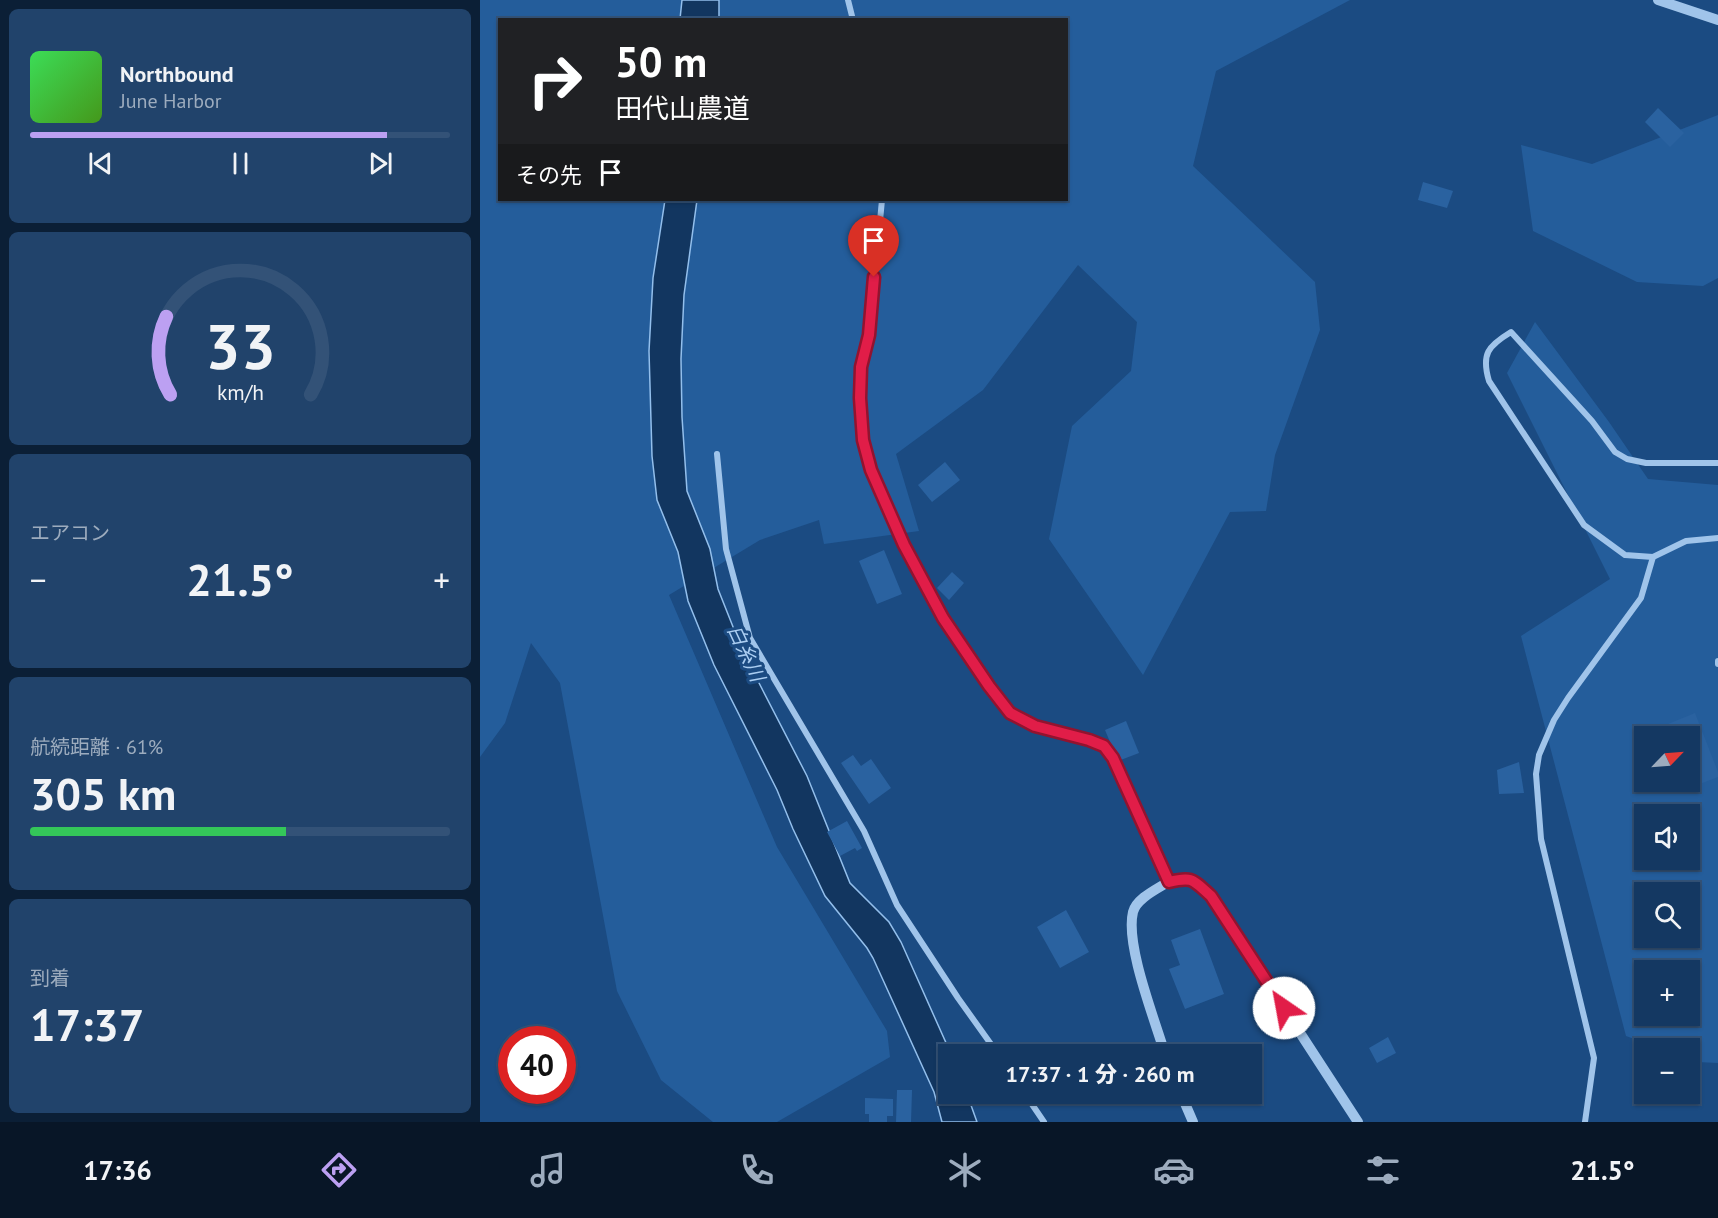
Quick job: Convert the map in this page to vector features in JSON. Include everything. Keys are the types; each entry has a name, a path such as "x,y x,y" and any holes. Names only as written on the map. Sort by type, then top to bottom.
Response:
{"street":[{"path":"848,0 852,18"},
{"path":"1658,0 1718,20"},
{"path":"882,201 869,335 861,367 860,398 863,440 871,470 904,545 943,618 989,686 1010,713 1035,726 1104,746 1113,758 1169,882"},
{"path":"1718,463 1646,463 1627,459 1615,452 1592,421 1511,332 1498,340 1488,352 1484,366 1489,381 1584,525 1625,555 1653,557 1686,541 1718,538"},
{"path":"717,454 726,549 750,638 864,831 897,905 991,1044"},
{"path":"1585,1122 1594,1058 1541,839 1536,774 1539,754 1554,720 1641,598 1653,557"},
{"path":"1162,1044 1131,940 1133,910 1148,894 1169,882 1185,878 1196,882 1211,896 1358,1122"},
{"path":"1032,1104 1044,1122"},
{"path":"1185,1104 1193,1122"}],"shaded area":[{"path":"480,0 1350,0 1216,71 1193,166 1315,282 1320,330 1275,455 1266,511 1230,512 1143,675 1049,539 1072,426 1131,371 1137,322 1078,265 983,390 896,454 919,531 824,544 819,520 760,540 669,595 777,847 887,1031 890,1057 777,1122 713,1122 661,1080 617,991 560,683 531,643 505,723 480,757"},
{"path":"682,0 719,0 719,18 680,18"},
{"path":"1718,115 1718,278 1703,286 1637,282 1533,231 1521,145 1592,164"},
{"path":"665,201 697,201 684,295 681,359 687,491 710,549 718,589 743,652 807,776 850,883 889,922 901,942 947,1044 938,1044 938,1104 971,1104 977,1122 942,1122 934,1092 873,958 825,896 777,790 714,665 688,601 678,552 657,500 652,456 649,351 653,278"},
{"path":"1535,322 1648,479 1718,485 1718,1063 1700,1062 1700,1038 1634,1039 1626,1036 1521,636 1610,579 1507,373"}],"building":[{"path":"1658,108 1684,133 1670,147 1645,122"},
{"path":"1423,182 1453,191 1447,208 1418,200"},
{"path":"945,462 960,480 932,502 918,485"},
{"path":"884,550 902,594 877,604 859,561"},
{"path":"952,572 964,583 949,600 937,588"},
{"path":"1695,713 1718,772 1718,777 1700,784 1700,726 1669,726 1668,724"},
{"path":"1126,721 1139,753 1118,761 1105,730"},
{"path":"853,755 861,766 871,759 891,788 869,804 841,763"},
{"path":"1519,762 1524,793 1499,794 1497,770"},
{"path":"847,821 862,848 857,851 855,848 840,856 827,832"},
{"path":"1066,910 1089,952 1060,968 1037,927"},
{"path":"1200,929 1224,994 1185,1009 1169,969 1180,965 1171,940"},
{"path":"1388,1037 1396,1053 1377,1063 1369,1048"},
{"path":"897,1090 912,1090 911,1122 896,1122"},
{"path":"865,1098 893,1099 893,1116 887,1116 887,1122 869,1122 869,1114 865,1114"}],"route":[{"path":"874,277 869,335 861,367 860,398 863,440 871,470 904,545 943,618 1010,713 1035,726 1104,746 1113,758 1169,882 1185,878 1196,882 1211,896 1284,1008"}],"water label":[{"name":"白糸川","path":"746,653"}]}
